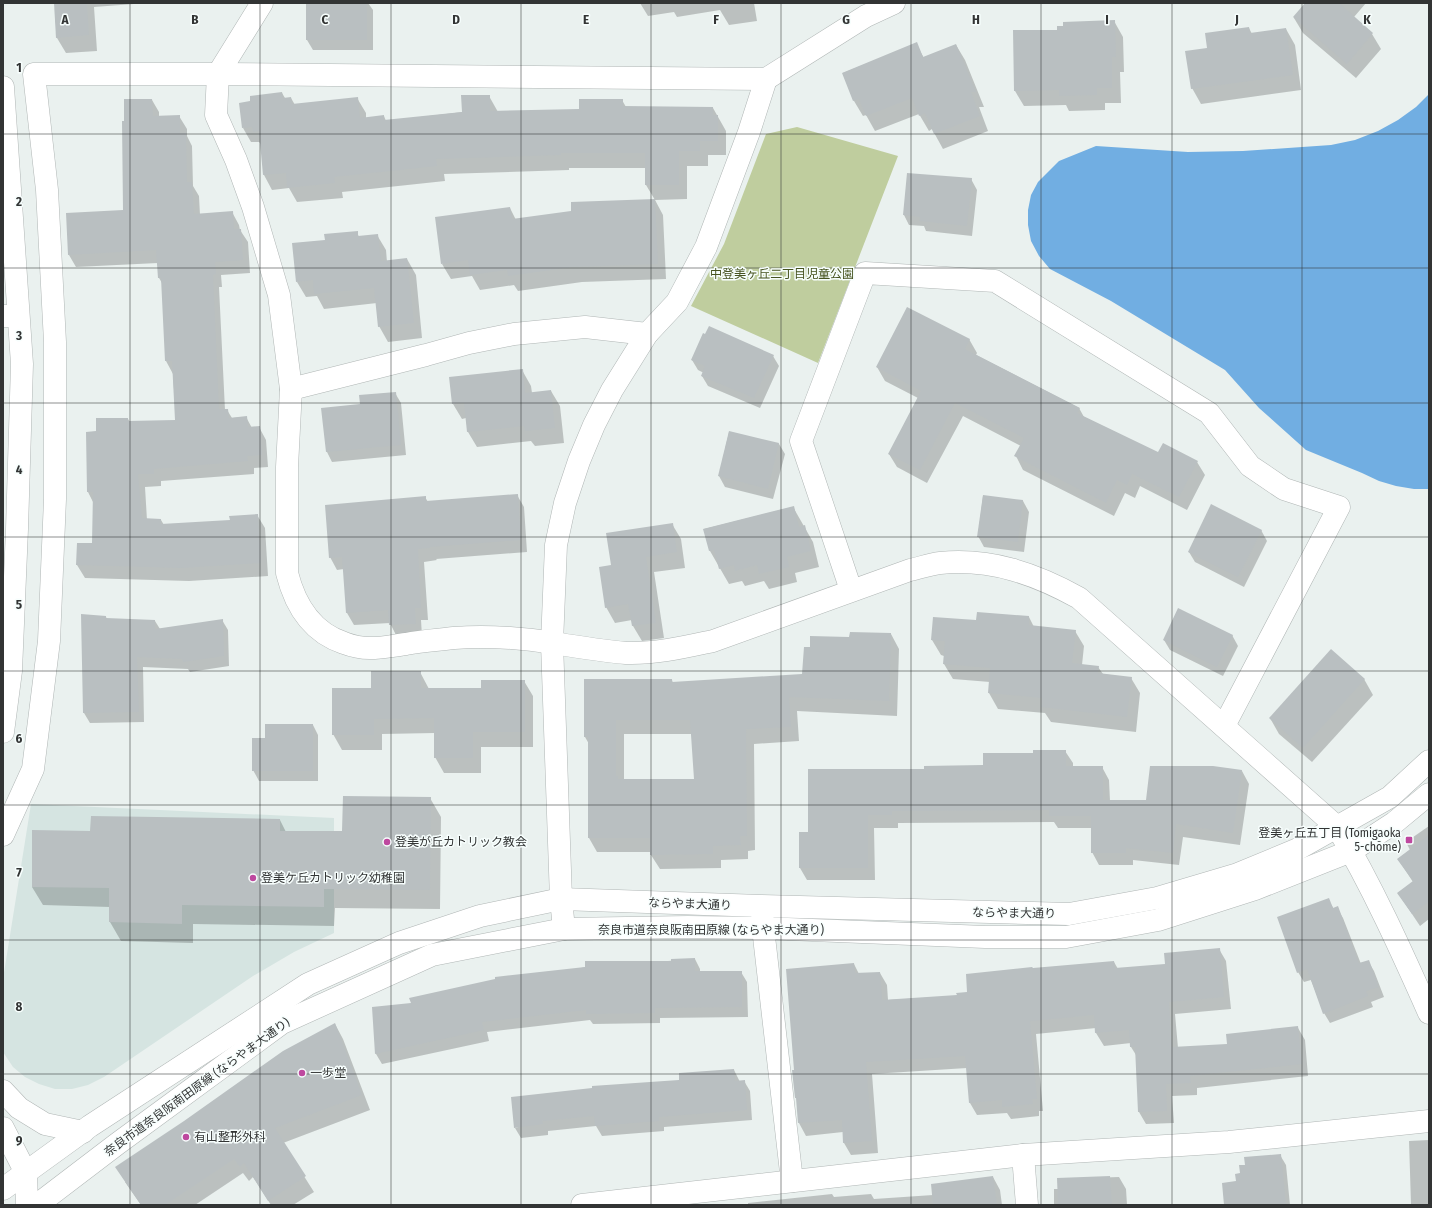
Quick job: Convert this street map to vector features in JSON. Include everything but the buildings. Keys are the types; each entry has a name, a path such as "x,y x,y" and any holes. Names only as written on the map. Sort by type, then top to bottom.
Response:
{"street":[{"path":"262,3 218,74 216,115 236,160 253,207 279,295 291,388 287,467 287,573 296,602 315,626 328,636 358,648 374,649 467,637 496,637 628,653 658,651 713,641 852,590 910,570 939,563 968,563 996,566 1025,573 1053,584 1079,598 1337,826 1391,928 1429,1013"},
{"path":"3,835 33,769 48,641 55,506 55,342 47,190 34,74 218,74 766,79 866,16 894,3"},
{"path":"564,929 561,899 552,643 556,545 565,502 579,461 594,425 612,390 647,334 677,302 706,247 749,132 766,79"},
{"path":"3,87 11,316 22,364 11,671 3,732"},
{"path":"852,590 801,441 865,274 995,280 1209,413 1250,466 1284,490 1339,507 1224,726"},
{"path":"291,388 470,343 514,334 585,327 647,334"},
{"name":"ならやま大通り","path":"561,899 1069,914 1157,898 1238,874 1296,850 1390,797 1429,761"},
{"name":"奈良市道奈良阪南田原線 (ならやま大通り)","path":"37,1205 116,1144 282,1023 432,955 564,929 763,928 985,936 1066,937 1158,920 1256,889 1351,851 1394,822 1429,794"},
{"name":"奈良市道奈良阪南田原線 (ならやま大通り)","path":"3,1189 82,1132 308,984 399,943 480,916 561,899"},
{"path":"762,906 763,928 792,1181"},
{"path":"3,1091 19,1108 45,1124 82,1132"},
{"path":"582,1205 1023,1155 1229,1142 1429,1121"},
{"path":"3,1128 26,1173 27,1205"},
{"path":"1023,1155 1027,1205"}],"shaded area":[{"path":"31,804 334,818 334,933 294,952 253,976 104,1077 88,1085 72,1089 55,1089 39,1084 25,1077 13,1067 3,1052 3,979"}],"green space":[{"name":"中登美ヶ丘二丁目児童公園","path":"797,127 898,156 818,363 691,306 724,244 766,134"}],"water":[{"path":"1429,94 1429,489 1414,489 1379,481 1306,450 1259,408 1225,370 1111,301 1050,269 1039,256 1031,241 1028,225 1028,210 1031,195 1038,182 1059,161 1096,146 1188,152 1243,151 1331,145 1355,140 1378,131 1398,120 1416,107"}],"place":[{"name":"登美ヶ丘五丁目 (Tomigaoka 5-chōme)","path":"1409,840"},
{"name":"登美が丘カトリック教会","path":"387,842"},
{"name":"登美ケ丘カトリック幼稚園","path":"253,878"},
{"name":"一歩堂","path":"302,1073"},
{"name":"有山整形外科","path":"186,1137"}]}
